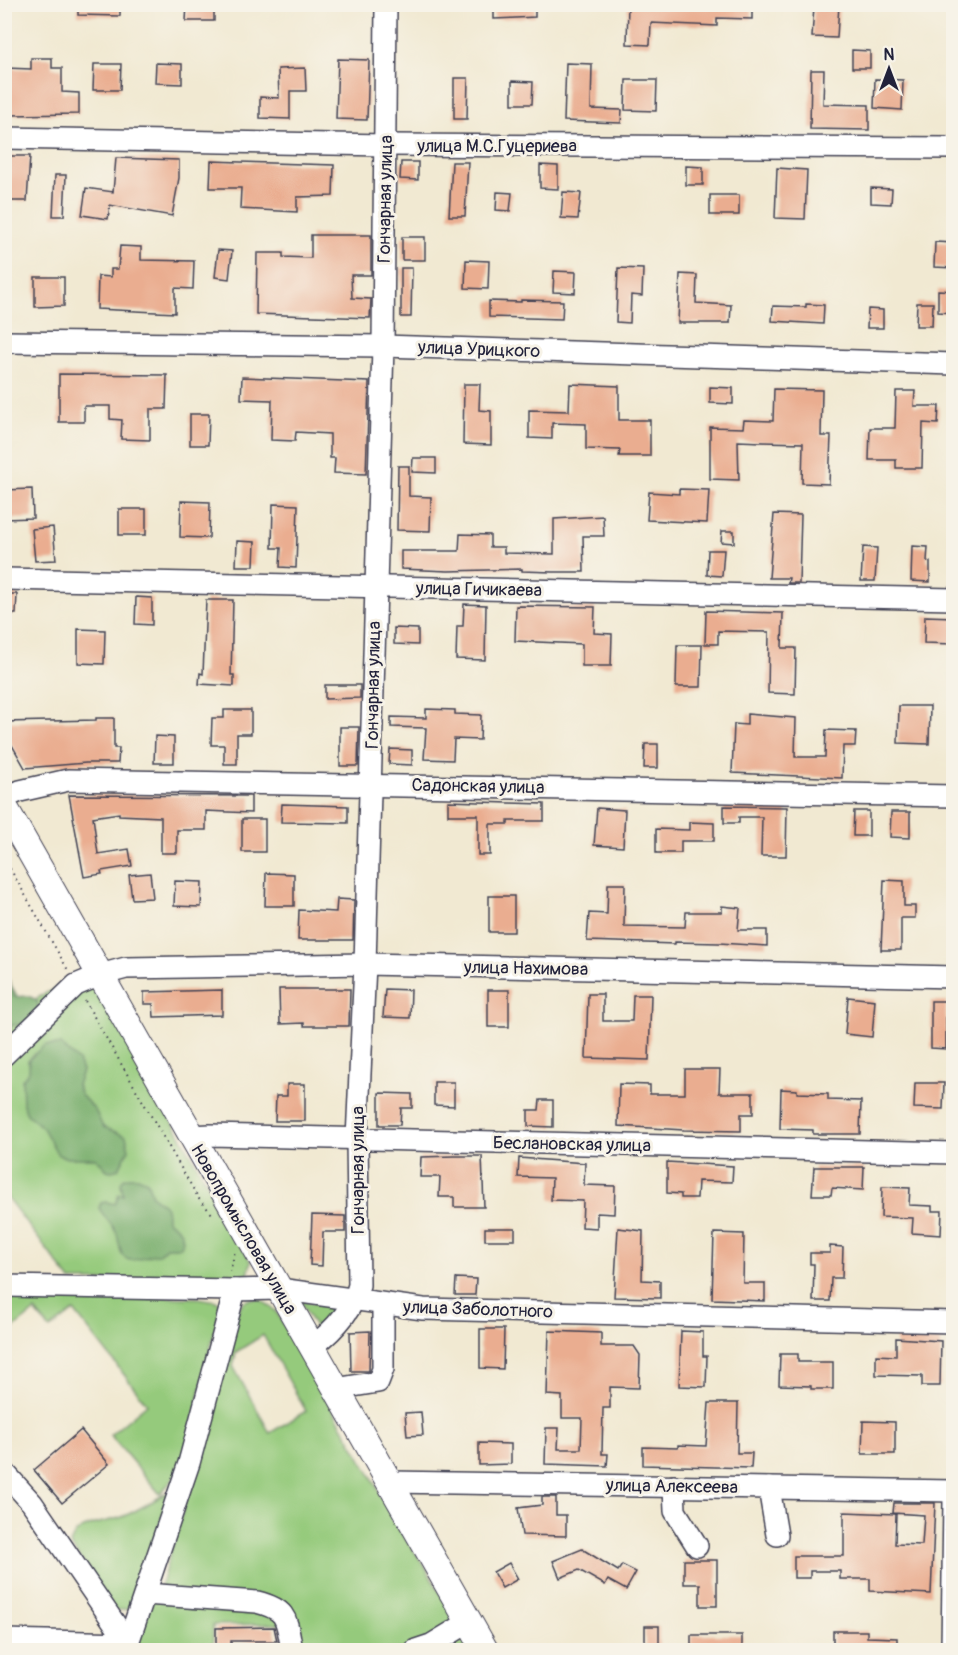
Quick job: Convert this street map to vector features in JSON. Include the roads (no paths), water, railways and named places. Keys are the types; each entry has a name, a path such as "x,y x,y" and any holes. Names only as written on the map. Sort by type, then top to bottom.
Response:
{"main road":[{"name":"Новопромысловая улица","path":"4,806 485,1650"}],"street":[{"name":"Гончарная улица","path":"356,1299 359,1285 357,1139 383,346 386,4"},
{"name":"улица М.С.Гуцериева","path":"4,138 386,145 954,148"},
{"name":"улица Урицкого","path":"4,342 383,346 954,364"},
{"name":"улица Гичикаева","path":"4,579 954,599"},
{"name":"Садонская улица","path":"4,798 20,791 68,780 954,796"},
{"name":"улица Нахимова","path":"4,1055 76,985 126,968 364,964 954,977"},
{"name":"Беслановская улица","path":"191,1137 210,1135 954,1153"},
{"name":"улица Заболотного","path":"4,1286 232,1282 423,1309 954,1322"},
{"path":"128,1647 189,1463 232,1282"},
{"path":"312,1347 325,1338 356,1299"},
{"path":"335,1389 378,1382 383,1369 383,1304"},
{"path":"4,1472 32,1503 128,1647"},
{"name":"улица Алексеева","path":"390,1482 954,1491"},
{"path":"674,1486 675,1511 697,1546"},
{"path":"769,1488 777,1535"},
{"path":"952,1650 954,1499"},
{"path":"145,1594 257,1602 273,1606 284,1615 292,1650"},
{"path":"416,1650 431,1645 470,1622"},
{"path":"4,1640 128,1647"}]}
